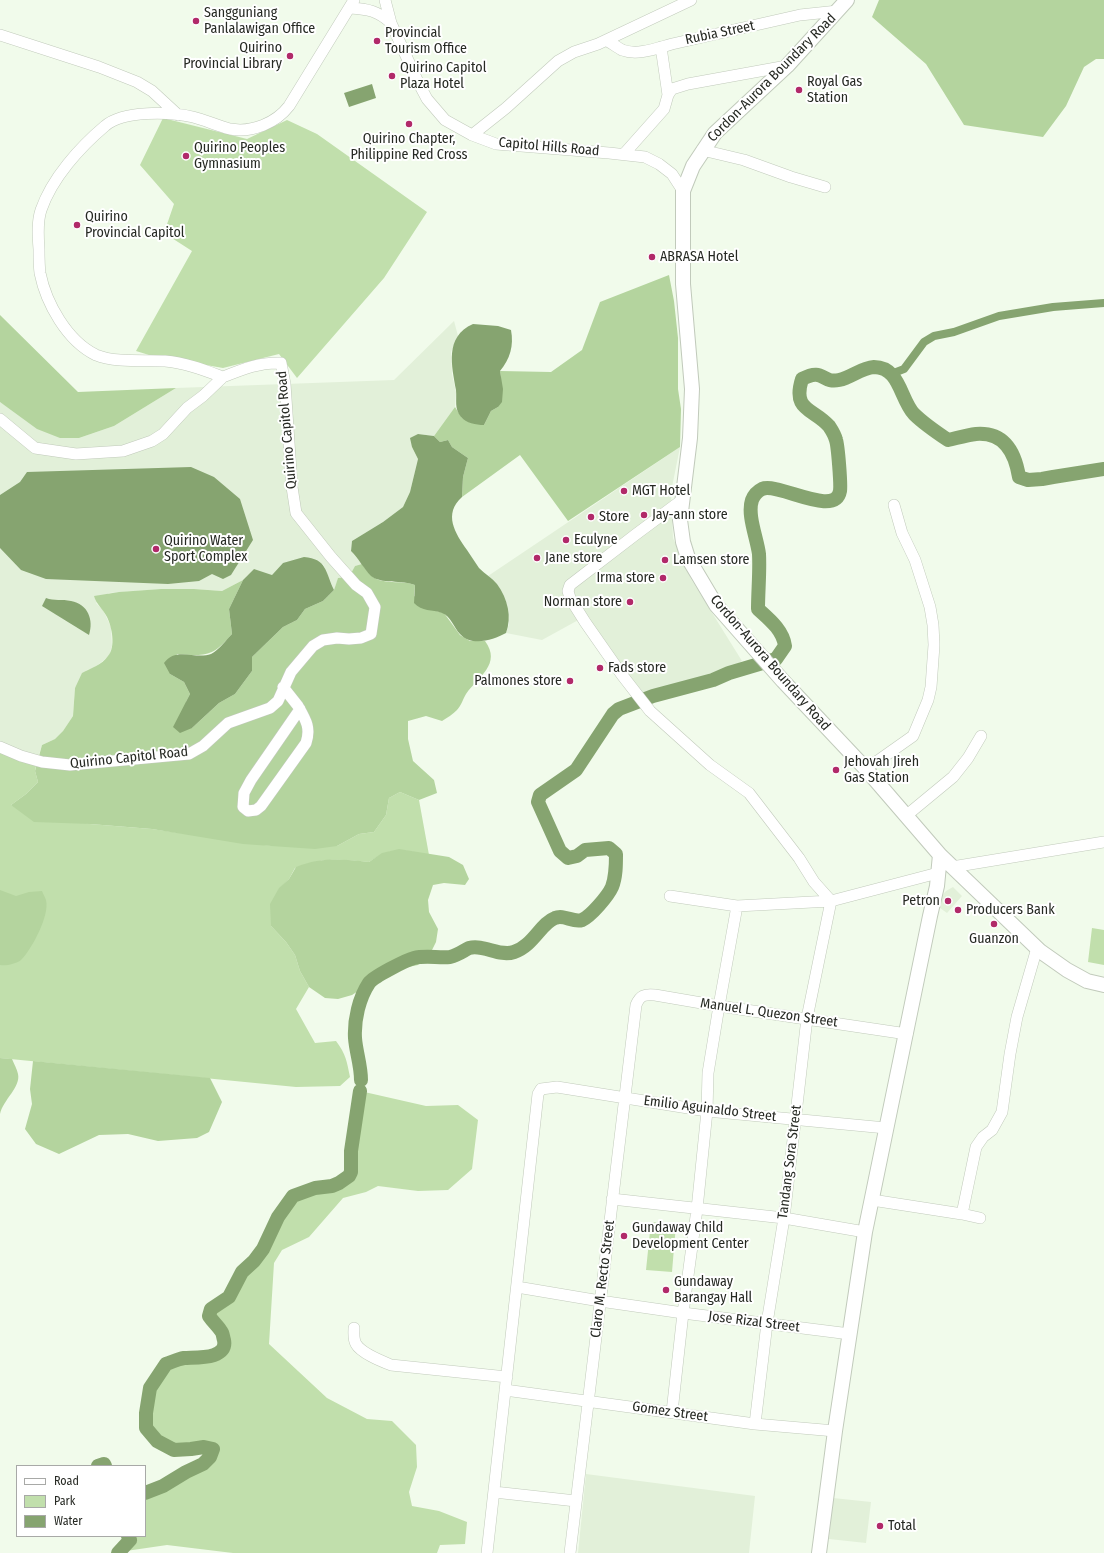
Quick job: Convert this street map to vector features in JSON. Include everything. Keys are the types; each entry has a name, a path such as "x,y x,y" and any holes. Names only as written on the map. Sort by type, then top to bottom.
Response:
{"main road":[{"name":"Cordon-Aurora Boundary Road","path":"847,0 787,66 715,133 702,150 693,166 683,191 683,284 692,389 690,438 680,520 688,558 716,605 954,870 1037,948 1067,970 1087,980 1104,985"},
{"path":"819,1553 834,1431 865,1232 938,880 940,855"},
{"path":"938,880 954,870"}],"street":[{"name":"Capitol Hills Road","path":"385,0 391,23 418,82 427,98 445,120 472,136 496,144 624,154 645,158 659,164 672,174 683,191"},
{"path":"472,136 506,108 558,61 574,52 606,40 691,0"},
{"path":"0,419 35,448 76,454 123,451 152,442 163,434 187,408 203,396 223,377 185,363 115,359 97,355 80,344 55,314 40,273 38,235 41,210 49,191 65,167 106,125 123,117 140,115 178,115 232,129 254,129 278,117 289,106 352,4 382,15 391,23"},
{"name":"Rubia Street","path":"606,40 624,51 638,52 800,15 838,11"},
{"path":"0,35 99,67 137,82 152,91 178,115"},
{"path":"661,47 668,95"},
{"path":"624,154 664,109 668,95 672,89 678,86 787,66"},
{"path":"702,150 744,160 791,177 825,187"},
{"name":"Quirino Capitol Road","path":"0,747 21,756 42,762 70,766 189,754 203,746 228,723 270,708 278,701 291,672 313,646 323,640 336,638 361,638 371,634 375,607 367,593 356,585 331,558 296,513 292,487 285,384 281,363 267,363 251,366 223,377"},
{"path":"682,500 635,534 570,585 568,589 570,598 585,622 636,694 650,711 710,765 750,793 799,858 814,882 831,901"},
{"path":"864,768 913,736 928,700 931,688 934,645 930,607 915,560 902,533 894,505"},
{"path":"283,687 290,694 300,709 308,728 306,743 261,806 256,810 248,811 244,807 244,793 251,780 300,709"},
{"path":"906,815 953,776 968,758 981,736"},
{"path":"954,870 1104,842"},
{"path":"670,896 737,906 831,901 938,880"},
{"name":"Tandang Sora Street","path":"755,1424 767,1323 784,1218 807,1018 831,901"},
{"path":"672,1412 697,1209 707,1111 708,1073 737,906"},
{"path":"962,1214 976,1147 983,1137 992,1130 1002,1112 1017,1017 1037,948"},
{"name":"Manuel L. Quezon Street","path":"636,1005 641,996 649,994 907,1034"},
{"name":"Claro M. Recto Street","path":"570,1553 636,1005"},
{"name":"Emilio Aguinaldo Street","path":"517,1287 538,1094 541,1089 557,1087 707,1111 886,1128"},
{"path":"612,1199 784,1218 865,1232"},
{"path":"872,1200 980,1218"},
{"path":"487,1553 517,1287"},
{"name":"Jose Rizal Street","path":"517,1287 683,1314 850,1334"},
{"path":"354,1328 354,1342 358,1347 386,1363 507,1377"},
{"name":"Gomez Street","path":"505,1390 755,1424 834,1431"},
{"path":"494,1492 576,1501"}],"shaded area":[{"path":"879,0 1104,0 1104,59 1096,59 1084,67 1066,106 1043,137 964,125 926,64 872,17"},
{"path":"669,275 674,301 678,338 678,389 681,409 680,447 568,521 520,455 462,497 463,477 468,458 452,447 448,440 440,442 434,436 455,407 462,418 484,425 491,411 498,407 501,379 500,371 551,372 582,350 600,302"},
{"path":"0,315 78,392 176,388 114,426 79,438 60,438 37,429 0,402"},
{"path":"454,321 458,336 451,352 452,374 456,392 455,407 434,436 418,434 412,447 418,459 410,492 403,507 383,522 352,541 351,551 362,564 355,566 349,577 338,579 334,590 323,564 283,563 272,575 254,569 243,580 222,591 161,589 109,593 96,603 103,610 111,627 112,646 109,656 94,668 87,670 75,688 73,716 63,731 55,739 42,745 37,761 0,747 0,402 10,408 79,438 114,426 176,388 394,380"},
{"path":"680,447 671,492 673,538 691,579 742,661 713,680 653,696 636,694 582,618 542,640 506,633 509,624 507,604 497,584 488,576"},
{"path":"362,564 376,579 415,585 414,596 436,611 444,613 460,635 470,641 485,641 490,649 490,663 486,670 466,694 460,707 450,716 442,721 426,716 408,721 408,739 413,761 434,780 437,793 419,800 400,792 389,798 386,815 374,832 359,834 337,846 315,849 243,844 152,829 90,824 34,822 11,805 26,794 38,782 35,771 42,745 55,739 63,731 73,716 75,688 82,673 103,662 112,648 113,642 107,617 96,602 94,596 119,592 161,589 222,591 243,580 229,609 232,634 214,651 202,655 177,654 170,674 184,682 190,694 186,702 192,728 219,703 235,694 252,671 252,657 283,627 297,620 305,609 323,601 334,590 338,578 349,577 355,566"},
{"path":"399,849 449,857 463,865 469,879 465,885 444,883 433,885 428,900 429,912 438,929 436,942 430,954 418,965 389,971 352,995 338,999 325,998 309,987 300,971 295,955 286,942 271,926 270,904 279,888 289,879 296,867 323,860 369,862 382,853"},
{"path":"953,887 962,896 947,913 940,908 939,899 946,891"},
{"path":"0,890 16,896 29,892 42,891 46,900 47,906 43,923 35,940 21,960 14,964 0,965"},
{"path":"0,1058 12,1059 18,1072 18,1079 17,1084 4,1104 0,1114"},
{"path":"33,1061 210,1078 222,1102 209,1132 197,1138 158,1141 128,1134 99,1135 59,1154 36,1144 25,1129 32,1104 30,1089"},
{"path":"586,1474 755,1496 749,1553 578,1553"},
{"path":"833,1498 871,1502 866,1543 829,1539"}],"green space":[{"path":"163,118 247,139 287,120 317,134 427,212 384,278 297,378 279,354 223,368 149,355 136,351 192,251 164,233 174,204 140,165"},
{"path":"0,747 37,761 35,771 38,782 26,794 11,805 90,824 152,829 271,846 337,846 359,834 374,832 386,815 389,798 400,792 419,800 429,855 404,851 392,851 385,853 369,862 323,860 305,864 295,868 289,879 279,889 271,926 286,942 295,955 300,971 309,987 296,1009 315,1043 336,1041 344,1054 350,1077 340,1086 296,1087 0,1058"},
{"path":"1092,928 1104,930 1104,965 1088,962"},
{"path":"360,1091 426,1106 458,1105 478,1120 472,1169 448,1190 418,1191 378,1186 366,1192 343,1198 309,1237 282,1250 274,1263 269,1344 327,1398 367,1419 392,1421 416,1445 417,1467 409,1492 412,1506 439,1511 467,1522 465,1544 440,1545 437,1553 233,1553 167,1545 119,1552 130,1540 128,1537 146,1537 146,1493 163,1486 203,1464 210,1457 213,1449 204,1447 174,1450 157,1441 146,1428 146,1413 150,1388 166,1364 177,1360 210,1356 221,1351 224,1346 223,1335 209,1316 211,1309 229,1297 242,1272 254,1261 264,1248 278,1217 293,1196 317,1188 332,1186 349,1176 351,1151"},
{"path":"651,1222 676,1224 672,1272 646,1270"}],"water":[{"path":"372,84 376,98 349,107 344,93"},
{"path":"473,324 498,326 511,330 512,336 509,357 500,371 503,389 502,402 498,407 491,411 484,425 471,423 463,419 457,411 456,404 452,353 458,336"},
{"path":"418,434 434,436 440,442 448,440 452,447 468,458 463,477 462,497 456,503 453,510 453,524 458,537 479,568 497,584 504,596 509,614 508,627 506,633 495,638 476,641 465,638 445,615 420,608 414,603 415,585 380,580 371,576 351,551 352,541 383,522 403,507 410,492 418,459 412,447 410,438"},
{"path":"191,467 214,477 240,499 253,540 231,575 223,579 212,574 199,581 168,584 46,579 21,570 0,548 0,495 20,482 27,472"},
{"path":"304,557 312,558 321,563 327,572 334,590 323,601 305,609 297,620 283,627 252,657 252,671 235,694 219,703 192,728 180,733 173,727 190,694 184,682 170,674 164,663 174,655 186,654 199,656 214,652 232,634 229,609 243,580 254,569 272,575 283,563"},
{"path":"46,598 71,601 82,605 90,618 91,624 89,635 42,606"}],"waterway":[{"path":"891,374 904,369 924,342 934,336 954,332 999,316 1053,307 1104,303"},
{"path":"361,1080 356,1048 355,1024 362,995 372,980 397,965 418,957 450,957 469,948 475,947 503,953 514,952 526,945 545,925 555,918 562,917 579,921 586,918 607,895 612,887 614,879 616,854 609,848 585,850 577,856 568,858 560,851 538,802 540,795 576,770 613,714 619,709 653,696 713,680 729,673 776,659 785,646 784,640 778,630 758,609 759,554 751,519 752,500 762,489 770,488 805,498 828,501 836,498 840,491 838,450 835,438 829,426 806,408 802,403 800,397 802,379 809,376 819,375 833,381 848,377 869,368 883,368 894,378 909,408 914,414 926,425 948,440 976,434 986,434 1001,440 1015,459 1019,477 1028,480 1042,479 1104,469"},
{"path":"146,1493 163,1486 203,1464 210,1457 213,1449 204,1447 174,1450 157,1441 146,1428 146,1413 150,1388 166,1364 184,1358 210,1356 221,1351 224,1346 223,1335 209,1316 211,1309 229,1297 242,1272 254,1261 263,1249 278,1217 293,1196 315,1188 332,1186 349,1176 351,1172 351,1151 360,1091"},
{"path":"101,1465 104,1465"},
{"path":"118,1553 130,1540 128,1537"}],"place":[{"name":"Sangguniang Panlalawigan Office","path":"196,21"},
{"name":"Provincial Tourism Office","path":"377,41"},
{"name":"Quirino Provincial Library","path":"290,56"},
{"name":"Quirino Capitol Plaza Hotel","path":"392,76"},
{"name":"Royal Gas Station","path":"799,90"},
{"name":"Quirino Chapter, Philippine Red Cross","path":"409,124"},
{"name":"Quirino Peoples Gymnasium","path":"186,156"},
{"name":"Quirino Provincial Capitol","path":"77,225"},
{"name":"ABRASA Hotel","path":"652,257"},
{"name":"MGT Hotel","path":"624,491"},
{"name":"Jay-ann store","path":"644,515"},
{"name":"Store","path":"591,517"},
{"name":"Eculyne","path":"566,540"},
{"name":"Quirino Water Sport Complex","path":"156,549"},
{"name":"Jane store","path":"537,558"},
{"name":"Lamsen store","path":"665,560"},
{"name":"Irma store","path":"663,578"},
{"name":"Norman store","path":"630,602"},
{"name":"Fads store","path":"600,668"},
{"name":"Palmones store","path":"570,681"},
{"name":"Jehovah Jireh Gas Station","path":"836,770"},
{"name":"Petron","path":"948,901"},
{"name":"Producers Bank","path":"958,910"},
{"name":"Guanzon","path":"994,924"},
{"name":"Gundaway Child Development Center","path":"624,1236"},
{"name":"Gundaway Barangay Hall","path":"666,1290"},
{"name":"Total","path":"880,1526"}]}
